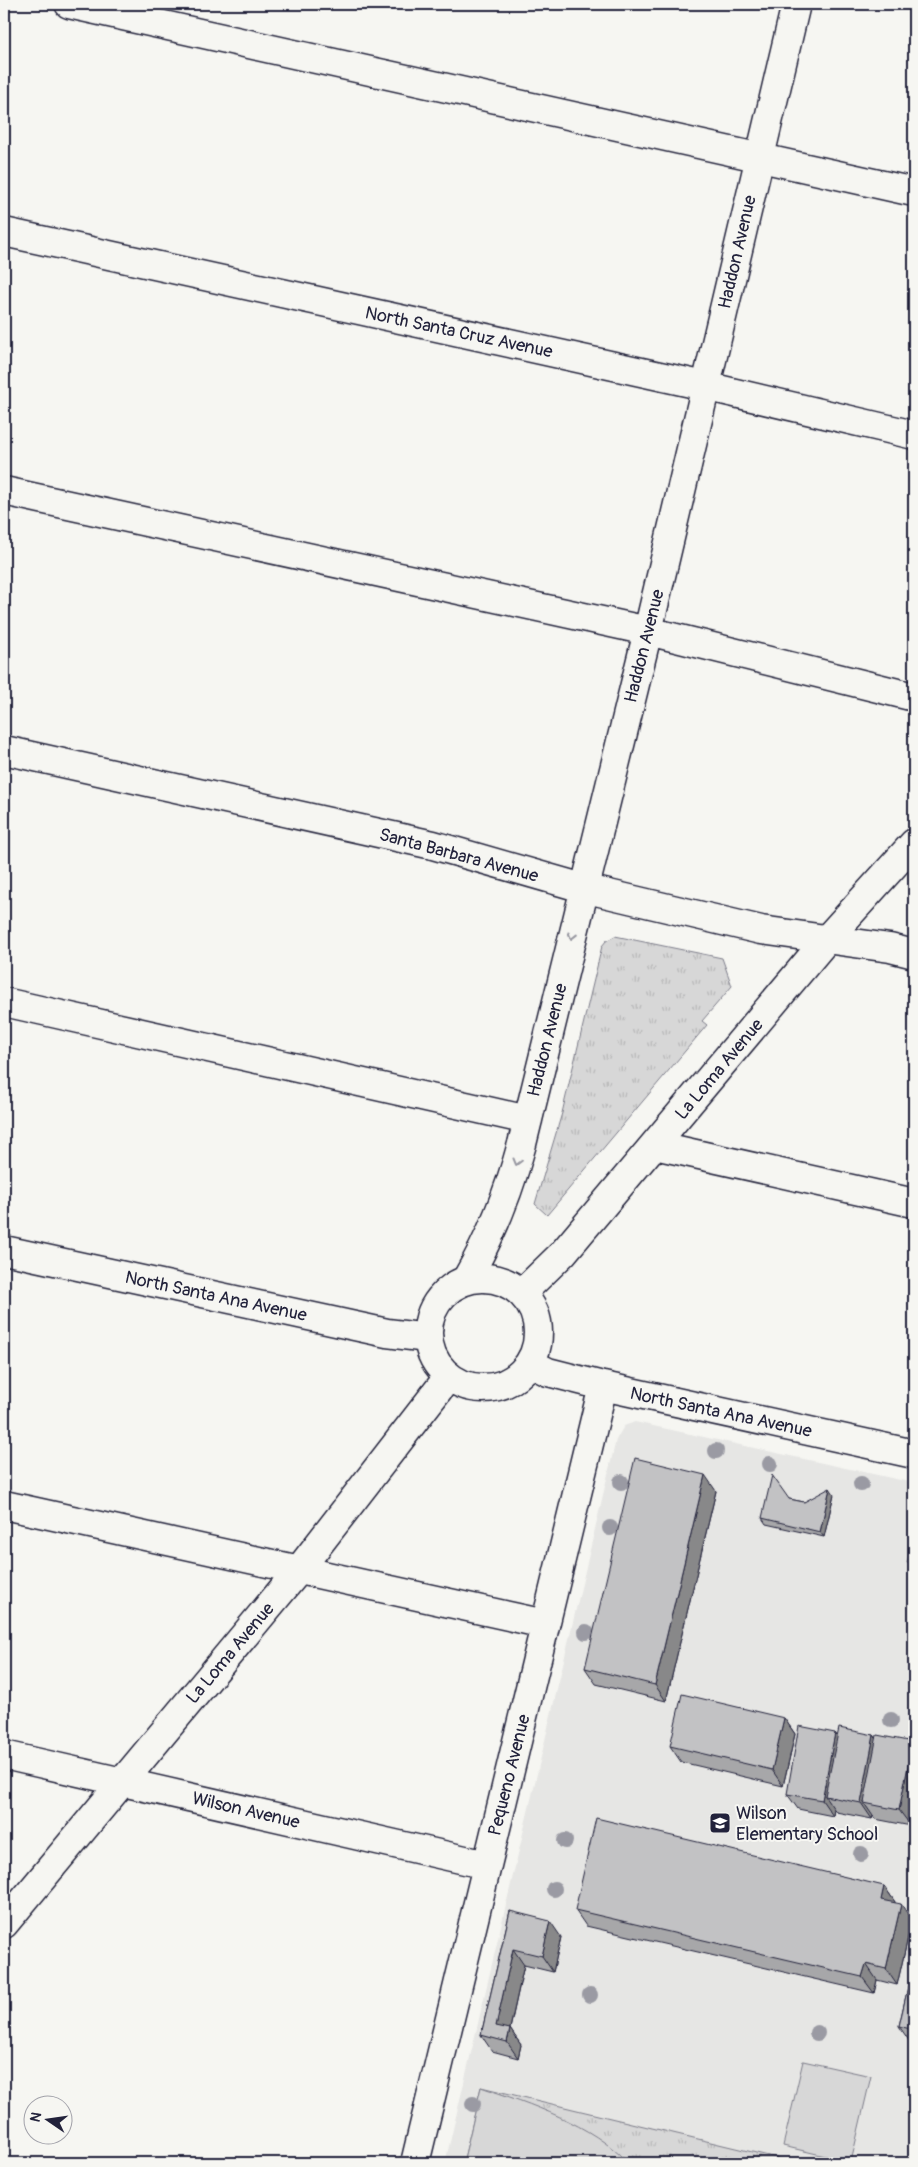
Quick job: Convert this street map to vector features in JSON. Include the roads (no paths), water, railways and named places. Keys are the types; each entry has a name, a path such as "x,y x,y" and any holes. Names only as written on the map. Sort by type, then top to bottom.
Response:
{"street":[{"path":"68,4 914,192"},
{"name":"Haddon Avenue","path":"466,1280 492,1232 514,1170 528,1120 648,631 796,4"},
{"name":"North Santa Cruz Avenue","path":"4,232 706,386 914,435"},
{"path":"4,492 648,631 914,697"},
{"name":"Santa Barbara Avenue","path":"4,750 433,845 584,888 761,930 890,948 914,954"},
{"name":"La Loma Avenue","path":"522,1293 563,1253 827,939 914,843"},
{"path":"4,1002 528,1120"},
{"path":"655,1145 914,1203"},
{"name":"North Santa Ana Avenue","path":"4,1250 387,1333 428,1338"},
{"path":"480,1277 496,1279 509,1284 522,1293 531,1305 539,1334 536,1349 530,1363 521,1373 499,1386 472,1387 460,1383 438,1366 431,1352 428,1338 428,1323 433,1309 441,1297 452,1287 466,1280 480,1277"},
{"name":"North Santa Ana Avenue","path":"530,1363 548,1372 603,1386 914,1454"},
{"name":"La Loma Avenue","path":"4,1924 298,1571 449,1376"},
{"name":"Pequeno Avenue","path":"415,2163 603,1386"},
{"path":"4,1505 545,1624"},
{"name":"Wilson Avenue","path":"4,1756 487,1865"}],"place":[{"name":"Wilson Elementary School","path":"720,1823"}]}
